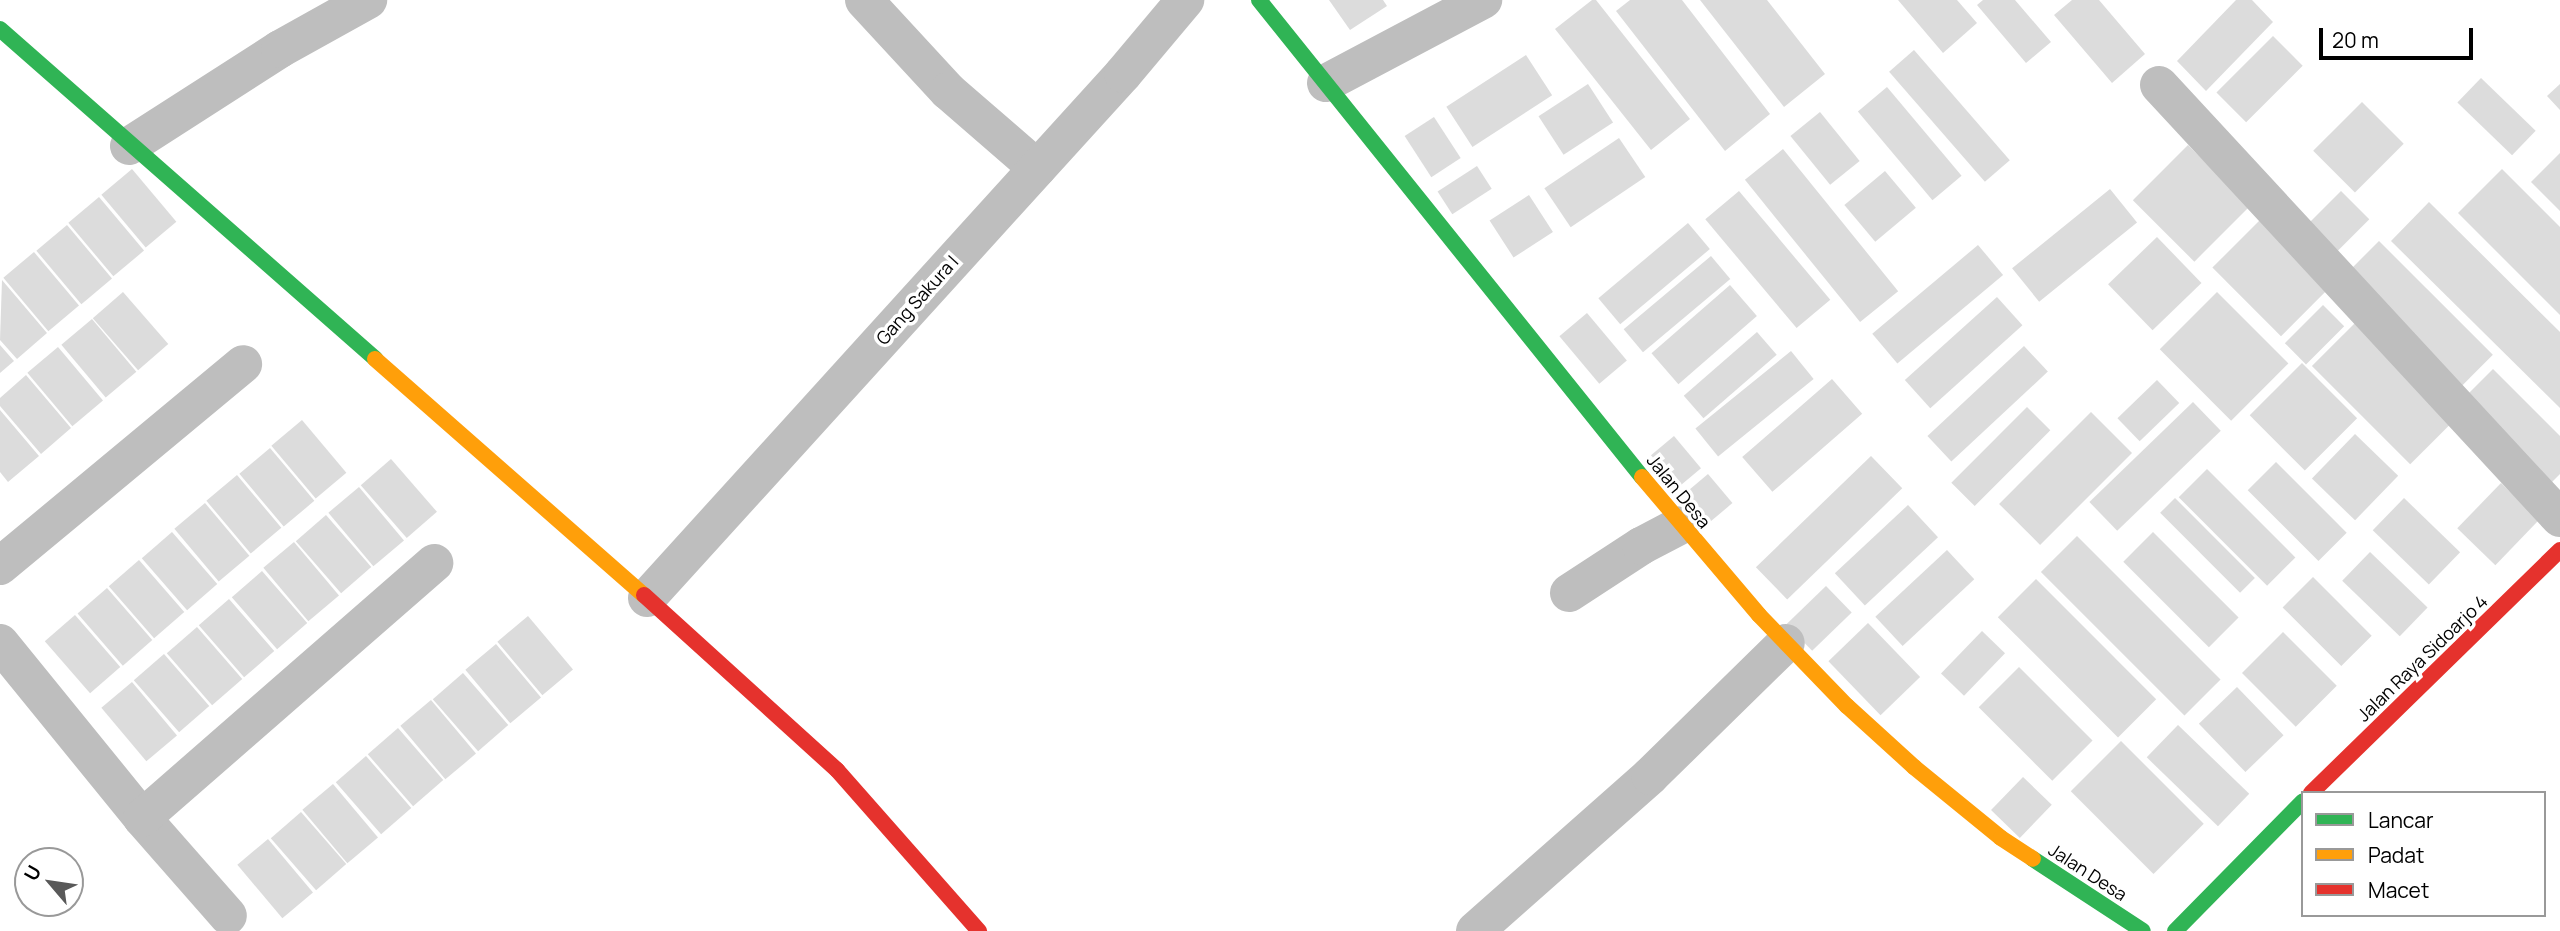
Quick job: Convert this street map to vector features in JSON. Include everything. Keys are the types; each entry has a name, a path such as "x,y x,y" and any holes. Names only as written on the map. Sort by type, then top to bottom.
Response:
{"street":[{"path":"129,146 280,49 368,0"},
{"path":"864,0 948,91 1037,169"},
{"name":"Jalan Desa","path":"1259,0 1681,525 1786,643 1847,706 1914,767 1992,830 2143,931"},
{"path":"1326,83 1483,0"},
{"name":"Gang Sakura I","path":"647,598 1123,74 1184,1"},
{"path":"0,29 129,146 647,598 836,770 979,931"},
{"path":"2159,85 2560,518"},
{"path":"0,566 243,364"},
{"path":"1576,590 1641,546 1681,525"},
{"name":"Jalan Raya Sidoarjo 4","path":"2313,791 2560,550"},
{"path":"142,818 434,563"},
{"path":"0,643 142,818 228,916"},
{"path":"1475,931 1650,776 1786,643"},
{"path":"2175,931 2301,803"}],"building":[{"path":"1329,0 1383,0 1387,6 1350,30"},
{"path":"1592,0 1596,0 1690,119 1651,150 1555,29"},
{"path":"1630,0 1682,0 1770,114 1725,151 1616,11"},
{"path":"1700,0 1767,0 1825,74 1784,107"},
{"path":"1898,0 1957,0 1977,23 1943,53"},
{"path":"1983,0 2015,0 2051,42 2026,63 1977,5"},
{"path":"2072,0 2099,0 2145,54 2112,83 2054,15"},
{"path":"2236,0 2252,0 2273,22 2206,91 2177,61"},
{"path":"2273,36 2303,66 2246,122 2216,93"},
{"path":"1914,50 2010,160 1985,182 1889,72"},
{"path":"1526,55 1552,95 1472,147 1446,107"},
{"path":"2481,78 2536,131 2512,155 2457,102"},
{"path":"1588,84 1613,123 1564,155 1539,116"},
{"path":"2560,84 2560,110 2547,96"},
{"path":"1887,87 1962,176 1932,200 1858,111"},
{"path":"2362,102 2404,144 2355,193 2313,151"},
{"path":"1820,112 1860,161 1830,185 1790,136"},
{"path":"1434,117 1461,158 1431,177 1405,136"},
{"path":"1619,138 1645,177 1571,227 1544,188"},
{"path":"2188,145 2250,207 2194,262 2133,200"},
{"path":"1783,149 1898,291 1860,322 1745,180"},
{"path":"2560,153 2560,211 2531,182"},
{"path":"1477,166 1492,189 1452,214 1438,192"},
{"path":"132,169 176,222 146,248 101,195"},
{"path":"2502,169 2560,227 2560,315 2458,213"},
{"path":"1885,171 1916,208 1875,242 1844,205"},
{"path":"2110,189 2137,222 2039,302 2012,268"},
{"path":"1739,191 1830,300 1797,328 1705,219"},
{"path":"2341,191 2369,219 2332,257 2304,228"},
{"path":"1529,195 1553,232 1514,257 1490,221"},
{"path":"99,197 144,251 113,276 68,223"},
{"path":"2429,202 2560,332 2560,408 2391,241"},
{"path":"2264,216 2333,285 2281,336 2212,268"},
{"path":"1688,223 1710,249 1620,324 1598,298"},
{"path":"67,225 112,279 81,304 36,251"},
{"path":"2157,237 2201,283 2153,330 2108,284"},
{"path":"2379,241 2493,355 2458,389 2344,276"},
{"path":"1978,245 2003,275 1897,364 1872,334"},
{"path":"34,252 79,306 48,331 3,278"},
{"path":"1711,256 1730,279 1643,352 1624,329"},
{"path":"2,280 47,333 17,359 0,340"},
{"path":"1730,285 1757,316 1678,384 1652,353"},
{"path":"123,292 168,344 138,370 93,318"},
{"path":"2217,292 2288,363 2231,421 2160,349"},
{"path":"1997,297 2022,325 1930,408 1905,380"},
{"path":"2323,305 2344,326 2306,364 2285,343"},
{"path":"1587,313 1627,360 1599,384 1559,336"},
{"path":"2360,318 2458,416 2410,464 2312,366"},
{"path":"92,319 136,372 106,398 61,345"},
{"path":"1757,332 1777,355 1703,418 1684,396"},
{"path":"0,345 14,361 0,373"},
{"path":"2024,346 2048,372 1951,462 1927,436"},
{"path":"58,347 103,401 72,426 27,373"},
{"path":"1791,351 1814,379 1718,456 1695,428"},
{"path":"2302,363 2357,418 2305,470 2250,415"},
{"path":"2493,369 2560,436 2560,474 2550,484 2464,398"},
{"path":"26,375 71,428 41,454 0,406 0,398"},
{"path":"1832,379 1862,414 1772,492 1742,457"},
{"path":"2157,380 2179,403 2140,441 2117,418"},
{"path":"2193,402 2221,431 2117,531 2089,502"},
{"path":"2027,407 2050,430 1975,506 1951,483"},
{"path":"0,410 39,456 8,482 0,472"},
{"path":"2091,412 2132,453 2040,545 1999,504"},
{"path":"302,420 346,473 316,499 271,446"},
{"path":"2355,434 2398,476 2355,520 2312,479"},
{"path":"1674,436 1701,468 1678,487 1651,455"},
{"path":"270,448 314,501 284,527 239,474"},
{"path":"1871,456 1902,488 1787,600 1756,567"},
{"path":"391,459 437,512 407,538 361,485"},
{"path":"2276,462 2347,533 2318,561 2248,490"},
{"path":"2207,469 2295,557 2267,586 2179,497"},
{"path":"1708,474 1732,503 1709,523 1684,494"},
{"path":"237,475 281,528 251,554 206,501"},
{"path":"2501,483 2539,520 2495,565 2457,528"},
{"path":"359,487 404,541 373,566 328,513"},
{"path":"2175,498 2255,578 2240,593 2160,513"},
{"path":"2404,498 2460,552 2429,585 2373,530"},
{"path":"205,503 249,556 219,582 174,529"},
{"path":"1908,505 1938,537 1865,605 1835,573"},
{"path":"326,515 371,567 341,593 296,541"},
{"path":"172,532 217,584 187,610 142,558"},
{"path":"2153,532 2239,618 2209,647 2123,562"},
{"path":"2077,536 2221,680 2184,716 2041,572"},
{"path":"294,542 339,596 308,621 263,568"},
{"path":"1947,550 1974,579 1903,646 1875,617"},
{"path":"2370,552 2428,608 2400,636 2342,581"},
{"path":"139,560 184,612 154,638 109,586"},
{"path":"262,571 307,623 277,649 232,597"},
{"path":"2313,577 2372,636 2341,666 2283,607"},
{"path":"2036,579 2156,699 2118,737 1998,617"},
{"path":"1826,586 1852,613 1812,651 1786,624"},
{"path":"107,588 152,640 123,666 78,614"},
{"path":"229,599 274,651 244,677 199,625"},
{"path":"75,615 120,667 90,693 45,641"},
{"path":"528,616 573,670 542,695 497,642"},
{"path":"1868,623 1920,677 1881,715 1828,661"},
{"path":"197,627 242,679 212,705 167,653"},
{"path":"1982,631 2005,653 1964,696 1941,673"},
{"path":"2283,632 2337,686 2296,727 2242,673"},
{"path":"496,644 541,698 510,723 465,670"},
{"path":"164,654 209,706 179,732 134,680"},
{"path":"2019,667 2093,741 2052,781 1979,707"},
{"path":"463,673 508,725 478,751 433,699"},
{"path":"132,682 177,736 146,761 101,708"},
{"path":"2237,687 2284,735 2245,772 2199,724"},
{"path":"431,700 476,754 445,779 400,726"},
{"path":"2178,725 2249,794 2218,826 2147,757"},
{"path":"398,728 443,780 413,806 368,754"},
{"path":"2121,741 2204,824 2154,874 2071,791"},
{"path":"366,756 411,808 381,834 336,782"},
{"path":"2023,777 2052,805 2020,838 1991,810"},
{"path":"333,784 378,838 347,863 302,810"},
{"path":"301,812 346,864 316,890 271,838"},
{"path":"268,839 313,893 282,918 237,865"}],"traffic: fast":[{"path":"1259,0 1642,477"},
{"path":"0,29 375,359"},
{"path":"2175,931 2301,803"},
{"path":"2033,859 2143,931"}],"traffic: slow":[{"path":"375,359 644,595"},
{"path":"1642,477 1759,615 1847,706 1914,767 2001,838 2033,859"}],"traffic: jam":[{"path":"2313,791 2560,550"},
{"path":"644,595 837,770 979,931"}]}
